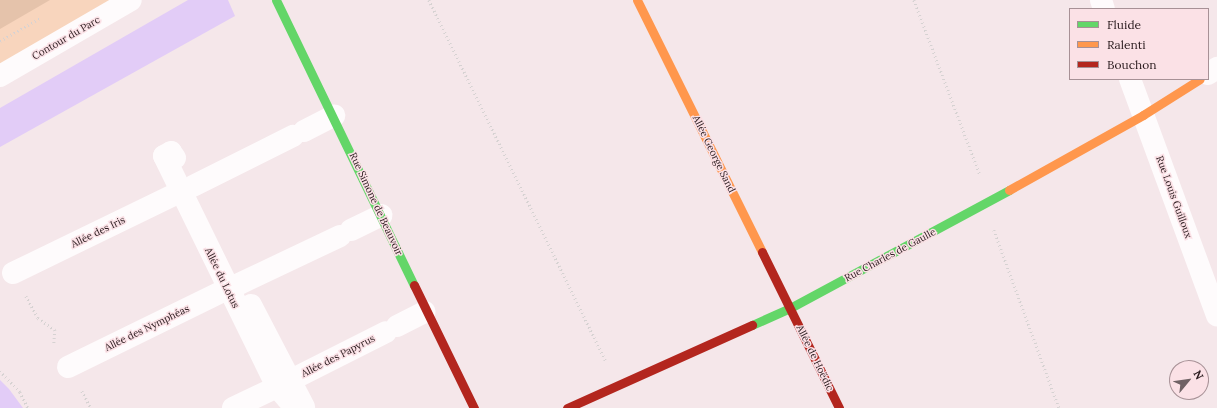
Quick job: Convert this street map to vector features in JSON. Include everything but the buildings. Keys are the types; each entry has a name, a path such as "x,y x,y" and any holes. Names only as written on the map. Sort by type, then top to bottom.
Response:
{"street":[{"name":"Contour du Parc","path":"0,76 131,0"},
{"name":"Rue Simone de Beauvoir","path":"276,0 382,215 425,312 474,408"},
{"name":"Allée George Sand","path":"637,0 790,308"},
{"name":"Rue Louis Guilloux","path":"1130,80 1217,315"},
{"name":"Rue Charles de Gaulle","path":"568,408 617,384 790,308 987,203 1143,115 1198,80"},
{"name":"Allée des Iris","path":"13,273 183,177 298,133 334,116"},
{"name":"Allée du Lotus","path":"183,177 233,286 295,408"},
{"name":"Allée des Nymphéas","path":"68,367 382,215"},
{"name":"Allée de Hoëdic","path":"790,308 839,408"},
{"name":"Allée des Papyrus","path":"233,408 284,384 425,312"},
{"name":"Allée du Lotus","path":"284,384 304,408"}],"path":[{"path":"429,0 617,384"},
{"path":"914,0 1059,408"},
{"path":"0,41 44,16"},
{"path":"13,273 38,318 55,330 53,342 91,408"},
{"path":"0,371 20,392 28,408"}],"shaded area":[{"path":"0,0 131,0 0,76"},
{"path":"0,0 50,0 0,29"},
{"path":"188,0 228,0 235,16 0,147 0,108"},
{"path":"0,380 9,389 23,408 0,408"}],"traffic: fast":[{"path":"276,0 414,285"},
{"path":"752,325 790,308 1009,190"}],"traffic: slow":[{"path":"637,0 762,252"},
{"path":"1009,190 1143,115 1198,80"}],"traffic: jam":[{"path":"762,252 839,408"},
{"path":"414,285 474,408"},
{"path":"567,408 752,325"}]}
